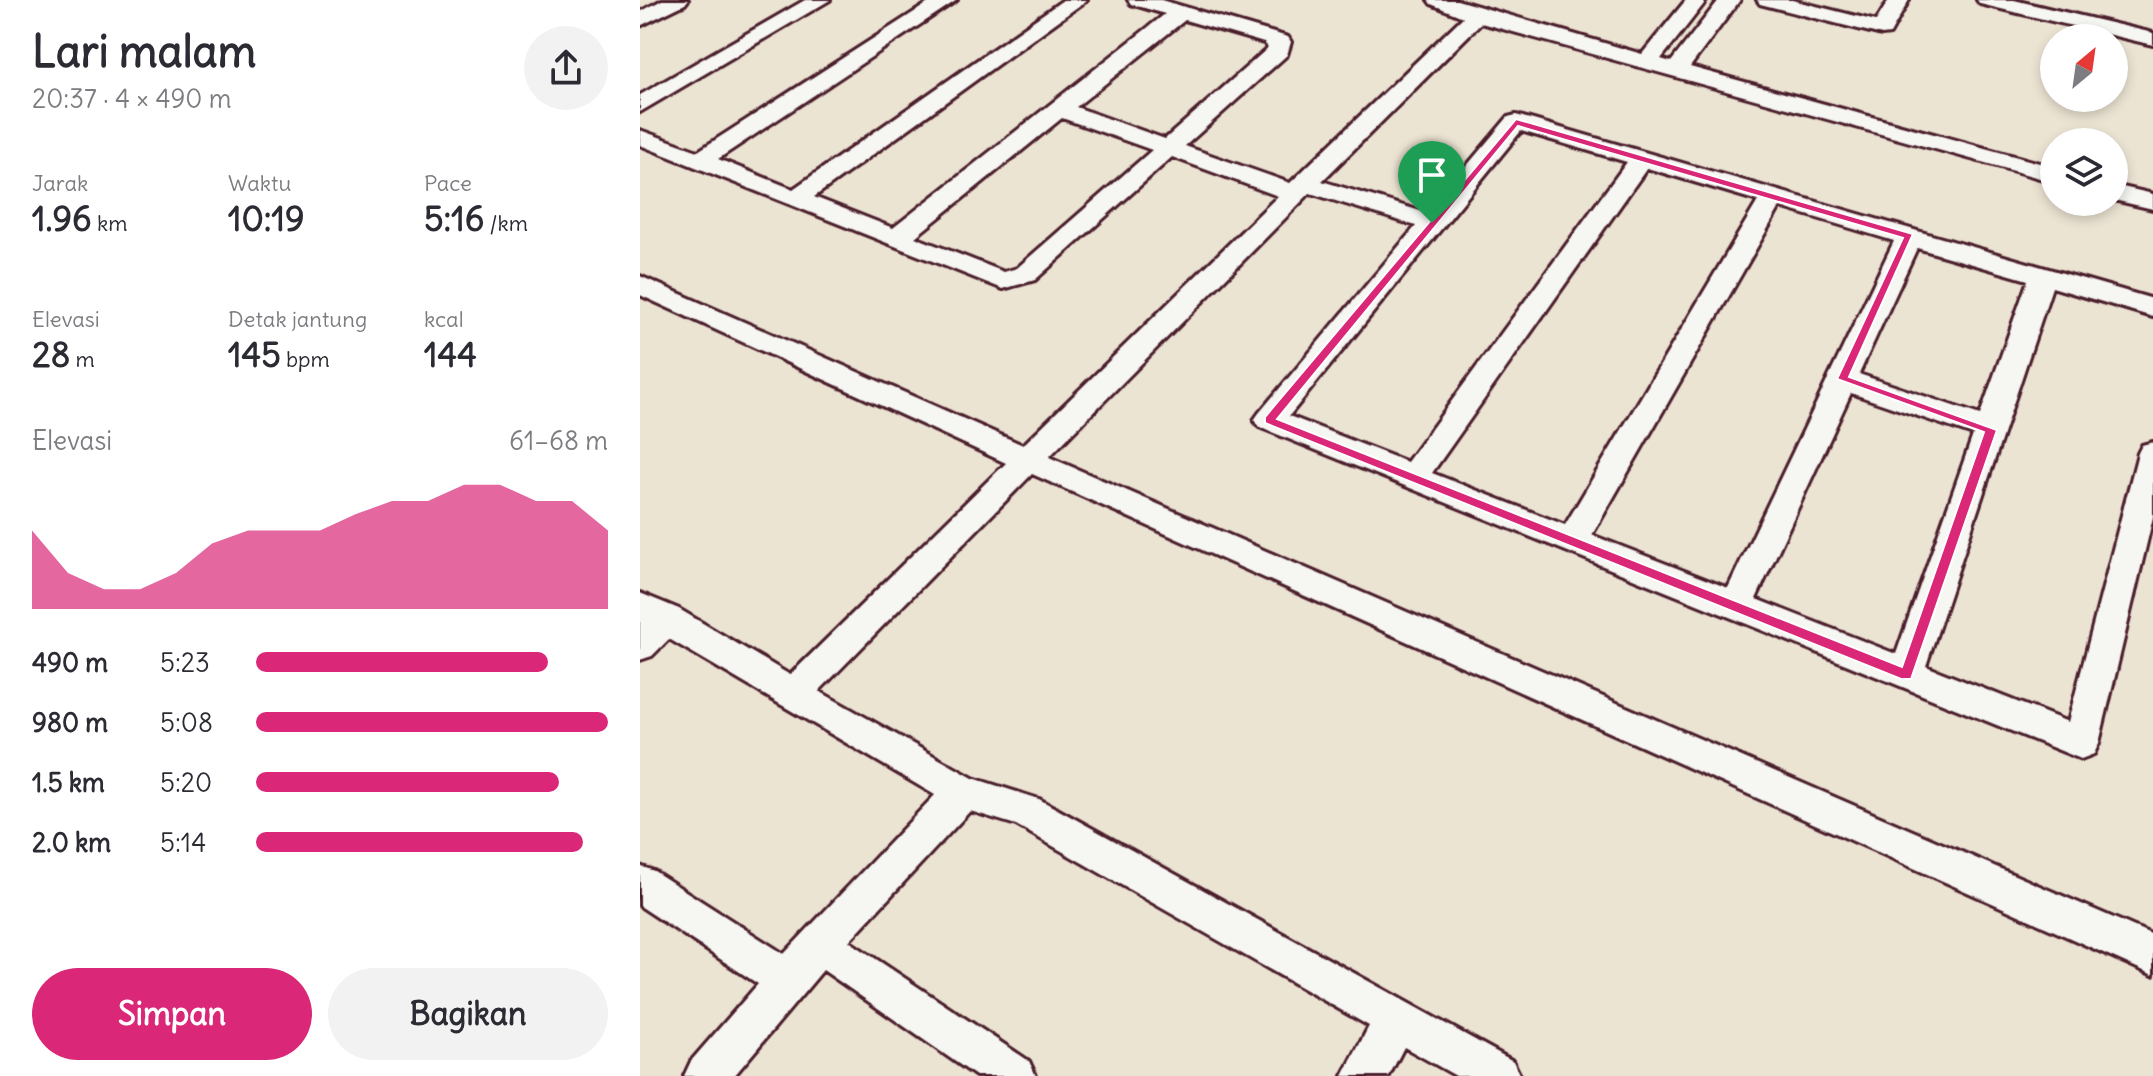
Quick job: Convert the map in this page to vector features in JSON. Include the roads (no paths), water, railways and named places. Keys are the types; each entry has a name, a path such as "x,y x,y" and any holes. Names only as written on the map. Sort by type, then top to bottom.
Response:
{"street":[{"path":"640,20 678,0"},
{"path":"640,105 820,0"},
{"path":"699,161 947,0"},
{"path":"795,199 1077,0"},
{"path":"640,137 1003,281 1015,280 1026,274 1165,147 1279,50 1280,42 1272,38 1138,0"},
{"path":"1438,0 1477,15 2040,171"},
{"path":"1647,62 1697,0"},
{"path":"1676,70 1730,0"},
{"path":"1767,0 1882,29 1899,0"},
{"path":"1987,0 2153,39"},
{"path":"2074,21 2083,0"},
{"path":"896,239 1180,13"},
{"path":"794,693 1299,188 1477,15"},
{"path":"1059,109 1165,147 1299,188 1432,223"},
{"path":"2151,472 2081,743 1269,420 1516,122 2153,308"},
{"path":"1412,478 1642,158"},
{"path":"2128,196 2153,202"},
{"path":"1572,541 1773,197"},
{"path":"1736,607 1909,237"},
{"path":"1906,675 2043,276"},
{"path":"640,285 1028,460 2153,955"},
{"path":"1842,379 1991,430"},
{"path":"640,646 653,612 963,792 1026,811 1498,1076"},
{"path":"706,1076 819,944 963,792"},
{"path":"640,884 788,980"},
{"path":"819,944 1002,1073"},
{"path":"1365,1076 1397,1018"}]}
